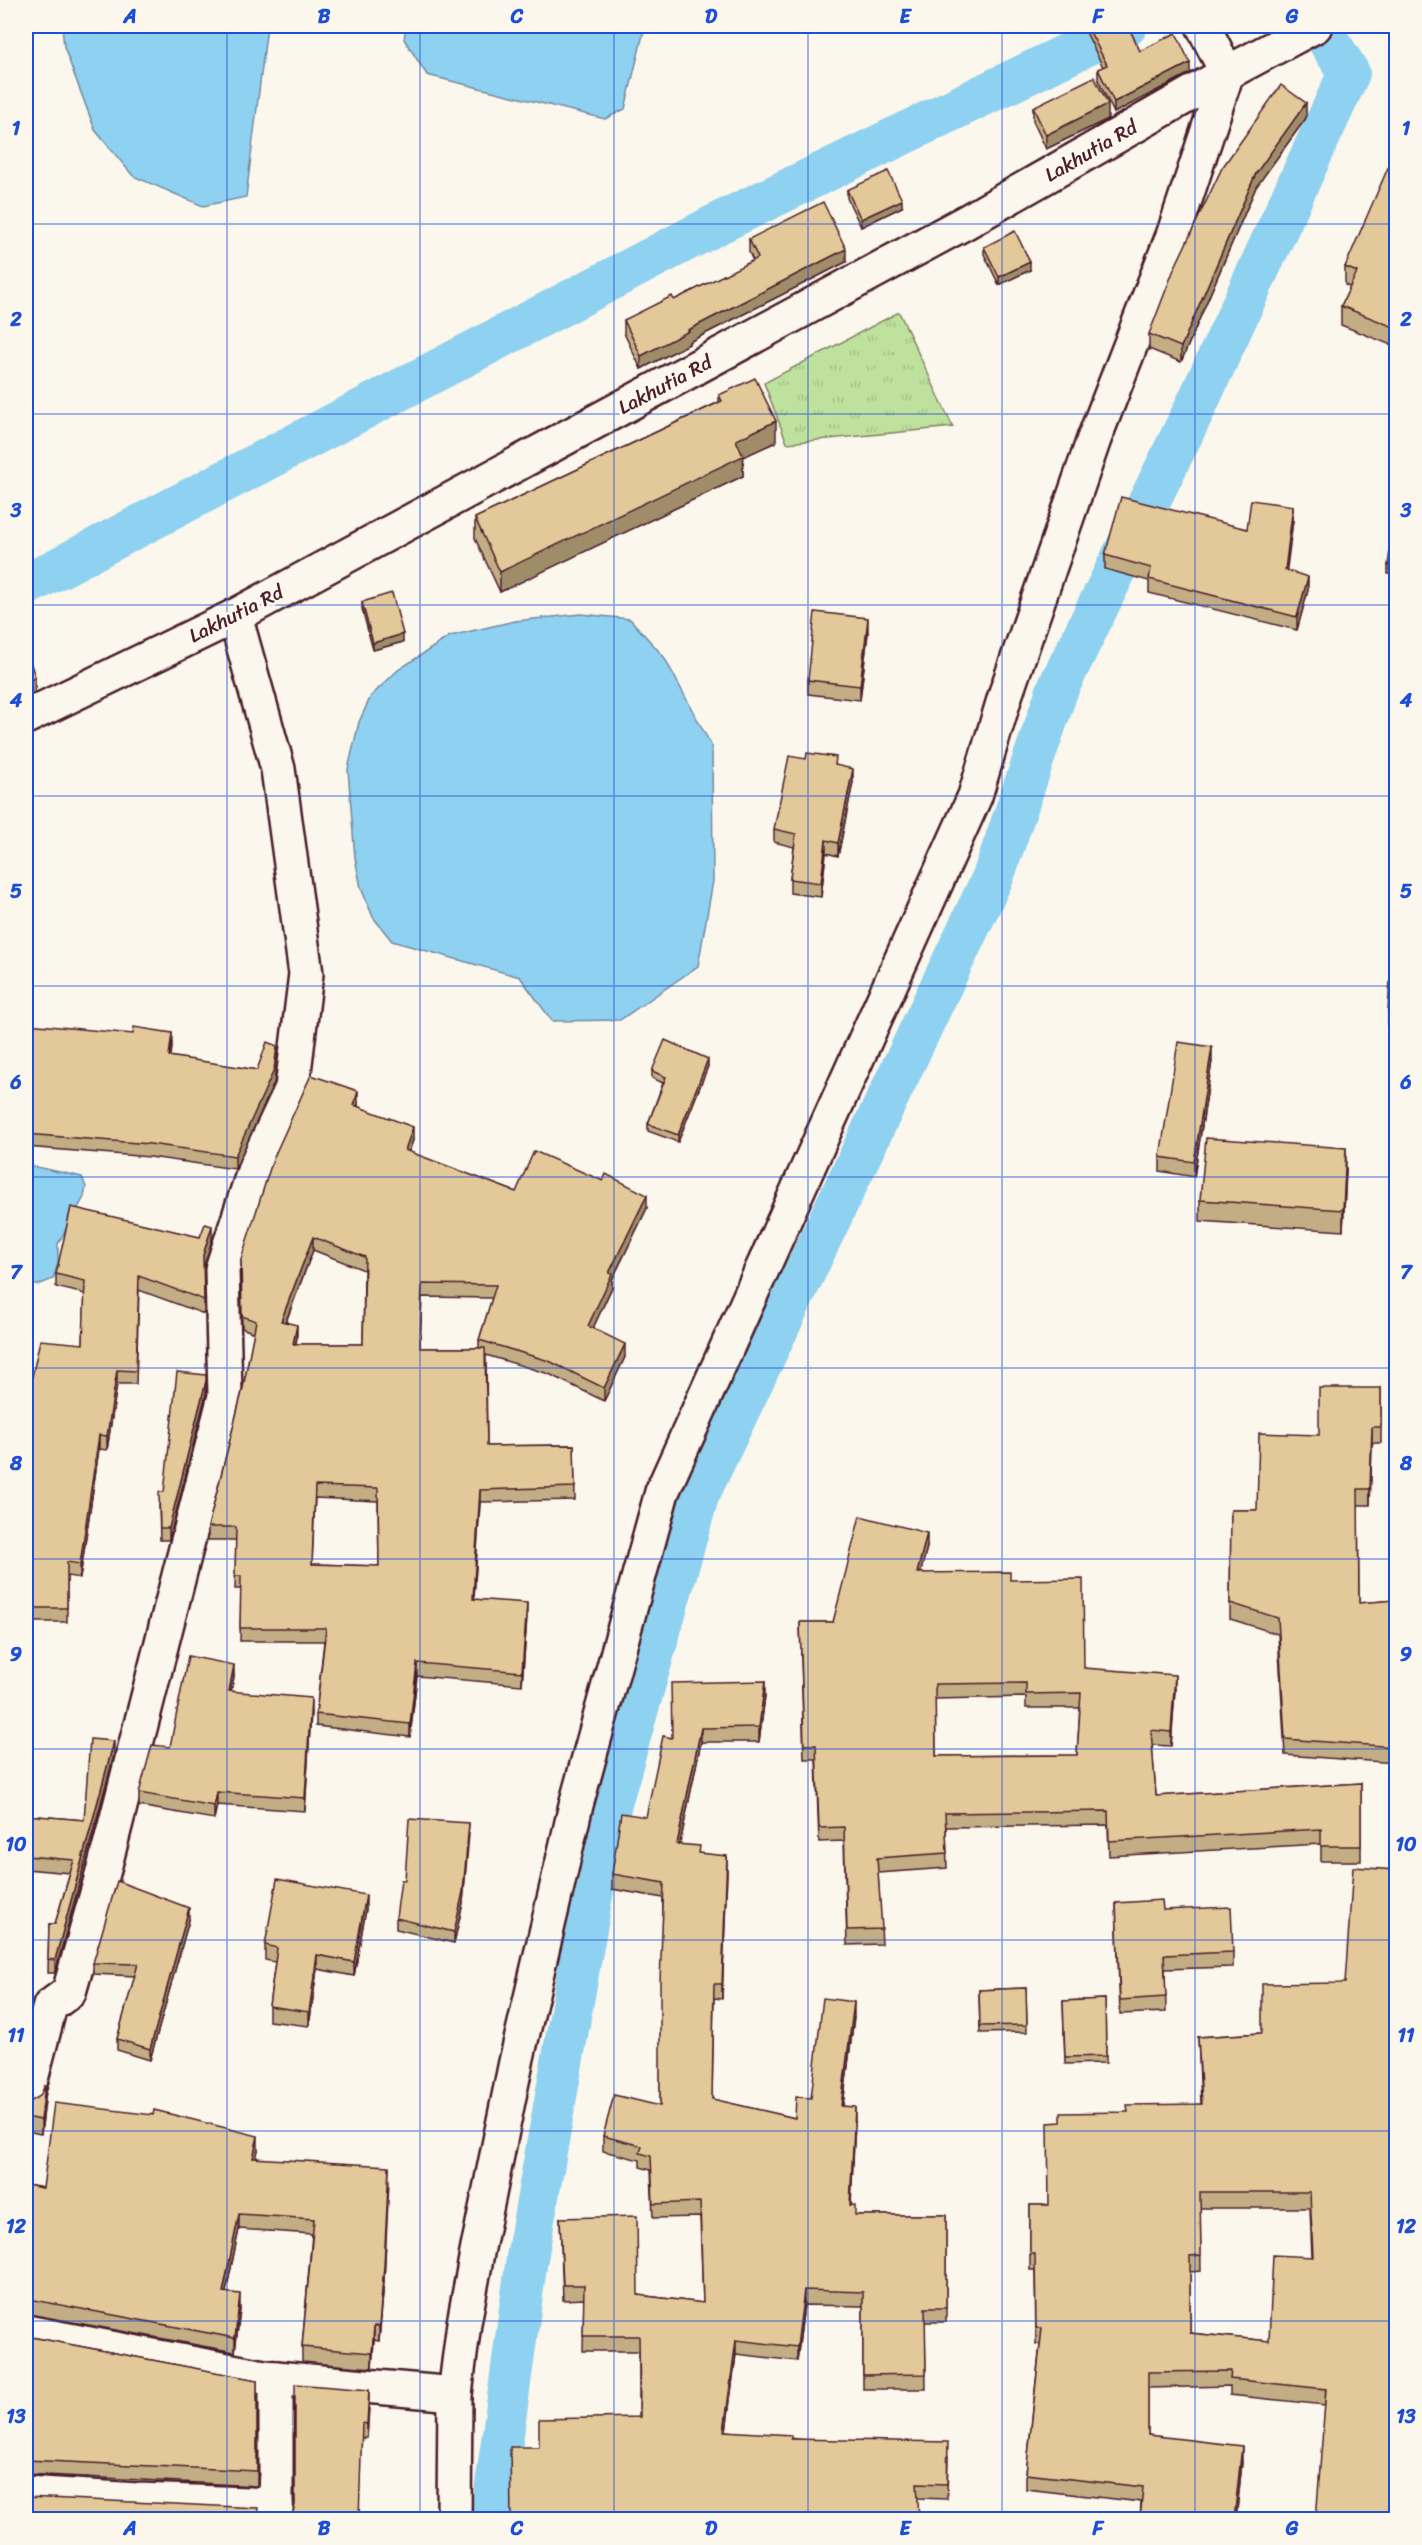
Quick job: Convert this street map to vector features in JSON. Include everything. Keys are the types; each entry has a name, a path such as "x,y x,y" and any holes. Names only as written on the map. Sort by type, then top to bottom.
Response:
{"street":[{"name":"Lakhutia Rd","path":"26,717 235,616 966,222 1305,30"},
{"path":"454,2520 455,2394 464,2323 516,2062 576,1805 662,1492 791,1200 975,796 1006,693 1090,450 1174,233 1227,73 1208,34"},
{"path":"26,2098 50,2006 69,1992 104,1869 225,1396 222,1269 256,1166 292,1088 306,974 278,769 235,616"},
{"path":"26,2331 276,2378 455,2394"},
{"path":"26,2493 276,2512 276,2378"}],"green space":[{"path":"899,312 953,427 787,443 764,383"}],"water":[{"path":"62,26 267,26 246,197 203,206 133,176 95,130 64,47"},
{"path":"406,26 645,26 625,109 605,119 427,75 404,39"},
{"path":"581,614 630,619 664,657 712,747 713,881 698,966 620,1020 552,1021 520,977 392,941 373,917 361,888 355,858 348,769 359,722 371,696 398,670 450,636 515,621"},
{"path":"32,1166 82,1177 86,1187 84,1197 58,1244 58,1263 53,1279 38,1285 26,1284 26,1171"}],"building":[{"path":"1087,26 1128,26 1140,51 1176,33 1190,63 1114,102 1098,69 1107,65"},
{"path":"1094,77 1108,104 1046,135 1033,107"},
{"path":"1281,85 1306,103 1256,173 1181,347 1149,334 1174,269 1222,168"},
{"path":"1390,163 1396,166 1396,328 1341,306 1357,272 1345,267"},
{"path":"888,171 902,200 861,219 847,190"},
{"path":"823,202 846,249 641,356 624,320 672,296 674,300 758,258 749,239"},
{"path":"1015,231 1030,262 999,277 984,247"},
{"path":"755,378 776,421 736,440 743,456 500,572 475,518 722,401 719,395"},
{"path":"1121,497 1247,529 1251,500 1293,506 1285,570 1308,577 1297,617 1149,579 1151,568 1105,555"},
{"path":"1392,534 1396,535 1396,567 1388,566"},
{"path":"392,593 403,634 373,643 362,602"},
{"path":"815,612 868,618 860,686 808,680"},
{"path":"30,661 35,677 26,683 26,663"},
{"path":"807,753 836,757 835,765 853,769 838,843 826,840 821,883 790,879 796,834 774,829 789,756 806,759"},
{"path":"1396,977 1396,1018 1388,1010 1390,981"},
{"path":"26,1011 28,1011 28,1024 133,1034 134,1027 172,1033 169,1056 257,1070 267,1042 277,1046 274,1070 235,1156 150,1144 26,1134"},
{"path":"665,1040 708,1059 678,1135 648,1124 666,1077 652,1071"},
{"path":"1178,1042 1212,1047 1194,1162 1160,1157"},
{"path":"311,1075 358,1091 354,1105 413,1127 405,1150 516,1192 534,1151 603,1181 606,1174 647,1195 609,1273 612,1274 588,1326 625,1344 604,1388 549,1361 479,1340 496,1285 422,1284 420,1348 485,1348 487,1446 574,1445 575,1487 480,1490 473,1599 527,1603 522,1672 417,1663 410,1724 316,1714 326,1628 240,1628 241,1576 235,1576 236,1527 208,1527 243,1388 256,1321 242,1316 241,1259 273,1159","holes":["313,1237 365,1257 363,1344 293,1344 297,1325 281,1321","315,1486 378,1488 379,1566 312,1564"]},
{"path":"1206,1138 1346,1148 1343,1210 1200,1200"},
{"path":"71,1207 200,1237 205,1224 212,1226 203,1255 204,1300 139,1276 136,1371 117,1370 107,1436 99,1435 80,1564 67,1562 67,1608 26,1608 26,1405 40,1340 83,1344 85,1281 56,1274"},
{"path":"177,1372 206,1375 206,1381 169,1528 160,1528 159,1492 164,1492"},
{"path":"1319,1388 1381,1388 1381,1427 1372,1427 1370,1489 1358,1489 1359,1603 1396,1600 1396,1747 1285,1739 1278,1618 1230,1603 1231,1510 1257,1510 1259,1433 1319,1435"},
{"path":"860,1516 927,1533 917,1573 1010,1572 1010,1580 1083,1579 1084,1668 1175,1675 1171,1732 1151,1730 1156,1796 1361,1783 1361,1846 1321,1846 1321,1829 1109,1841 1108,1811 945,1813 947,1853 877,1858 882,1929 847,1930 844,1827 819,1828 816,1745 804,1745 800,1622 833,1622","holes":["1026,1683 1026,1694 1081,1693 1077,1755 936,1756 935,1684"]},
{"path":"188,1656 234,1665 229,1691 311,1698 305,1798 217,1792 214,1806 139,1793 152,1745 170,1747"},
{"path":"765,1681 759,1727 701,1728 677,1844 700,1846 699,1853 727,1856 722,1984 714,1984 712,2099 795,2118 796,2097 811,2098 823,1998 854,2002 841,2106 855,2107 850,2205 855,2205 855,2215 946,2215 946,2308 925,2308 926,2374 863,2375 863,2292 804,2290 797,2347 736,2340 724,2431 791,2435 791,2439 948,2442 947,2484 917,2483 919,2520 511,2520 510,2447 539,2447 539,2419 640,2417 639,2336 583,2336 584,2285 563,2285 560,2218 637,2216 638,2295 703,2303 700,2202 653,2204 651,2156 640,2153 642,2146 603,2136 614,2095 660,2106 660,1981 664,1883 612,1874 621,1813 646,1817 663,1736 672,1738 671,1683"},
{"path":"90,1739 114,1741 55,1960 48,1959 49,1924 55,1924 74,1860 26,1856 26,1815 84,1820"},
{"path":"409,1819 469,1823 463,1892 454,1932 396,1918 401,1880 405,1880"},
{"path":"1353,1867 1396,1870 1396,2520 1316,2520 1326,2389 1230,2379 1231,2371 1148,2372 1148,2435 1242,2446 1234,2520 1140,2520 1143,2487 1026,2474 1042,2328 1036,2328 1035,2254 1030,2254 1030,2205 1049,2205 1048,2123 1061,2122 1061,2113 1128,2112 1127,2105 1202,2104 1198,2037 1262,2033 1262,1984 1345,1983","holes":["1200,2192 1310,2192 1313,2257 1273,2255 1269,2341 1190,2333 1190,2256 1201,2255"]},
{"path":"277,1879 366,1895 354,1962 317,1955 309,2012 269,2006 277,1948 265,1945"},
{"path":"117,1881 189,1908 150,2049 117,2039 138,1964 93,1963"},
{"path":"1162,1900 1163,1910 1231,1907 1233,1952 1164,1955 1166,1997 1120,2000 1116,1903"},
{"path":"1026,1988 1027,2025 980,2026 979,1990"},
{"path":"1105,1999 1106,2056 1065,2057 1063,2001"},
{"path":"45,2085 41,2120 26,2117 26,2102 40,2096"},
{"path":"54,2103 153,2115 154,2110 258,2136 253,2158 389,2166 379,2326 374,2326 372,2353 302,2347 314,2219 239,2214 223,2292 240,2294 235,2338 26,2299 26,2185 43,2188"},
{"path":"26,2336 257,2380 257,2471 26,2460"},
{"path":"295,2384 369,2390 367,2424 362,2423 359,2520 287,2520 292,2515 295,2505"},
{"path":"26,2497 258,2508 265,2520 26,2520"}],"waterway":[{"path":"26,585 723,221 1126,26"},
{"path":"494,2520 494,2500 527,2258 604,1828 698,1496 993,877 1058,688 1195,408 1349,73 1319,26"}]}
